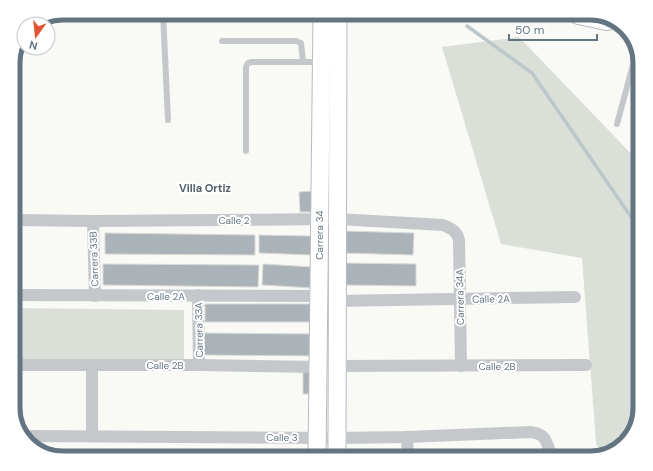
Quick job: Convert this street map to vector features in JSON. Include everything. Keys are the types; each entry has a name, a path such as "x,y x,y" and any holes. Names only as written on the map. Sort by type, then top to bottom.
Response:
{"street":[{"name":"Carrera 34","path":"317,451 322,20"},
{"name":"Carrera 34","path":"337,451 336,301 338,20"},
{"name":"Calle 2","path":"20,220 337,219 443,225 454,230"},
{"name":"Carrera 33B","path":"93,221 95,296"},
{"name":"Carrera 34A","path":"454,230 458,234 459,240 461,366"},
{"name":"Calle 2A","path":"20,295 319,296"},
{"name":"Carrera 33A","path":"198,295 199,365"},
{"name":"Calle 2A","path":"336,301 574,297"},
{"name":"Calle 2B","path":"20,365 199,365 318,368"},
{"name":"Calle 2B","path":"336,366 586,365"},
{"path":"92,366 92,436"},
{"name":"Calle 3","path":"31,436 337,438 530,432 538,433 544,436 549,451"},
{"path":"407,437 408,451"}],"lane":[{"path":"163,20 168,120"},
{"path":"222,41 296,41 301,43 303,61"},
{"path":"246,151 245,90 246,67 248,63 303,61 322,62"},
{"path":"617,124 633,65"}],"shaded area":[{"path":"519,37 633,156 633,414 629,427 624,434 609,447 599,450 596,443 582,258 501,244 442,47"},
{"path":"20,308 184,310 184,362 20,362"}],"building":[{"path":"312,191 312,212 300,212 299,192"},
{"path":"343,231 414,233 413,255 342,253"},
{"path":"105,233 255,235 255,255 105,254"},
{"path":"259,235 311,236 311,255 259,253"},
{"path":"344,263 416,264 416,286 344,285"},
{"path":"103,264 259,265 258,287 103,285"},
{"path":"263,264 313,267 312,288 262,285"},
{"path":"205,304 313,304 313,322 205,322"},
{"path":"204,333 315,334 315,356 204,355"},
{"path":"303,371 315,371 315,394 303,394"}],"waterway":[{"path":"467,26 532,73 633,220"}],"district":[{"name":"Villa Ortiz","path":"205,188"}]}
